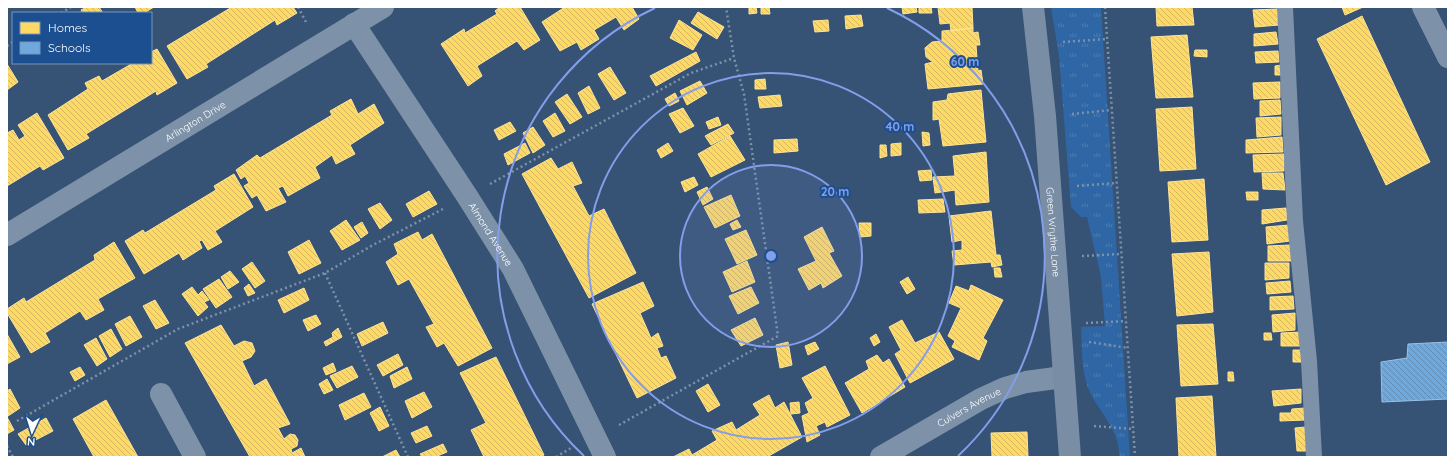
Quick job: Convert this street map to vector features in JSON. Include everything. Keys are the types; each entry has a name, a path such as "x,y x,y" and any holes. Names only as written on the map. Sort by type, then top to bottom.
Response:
{"street":[{"name":"Arlington Drive","path":"7,235 383,7"},
{"name":"Green Wrythe Lane","path":"1033,7 1045,116 1070,457"},
{"path":"1423,7 1448,57"},
{"name":"Almond Avenue","path":"354,24 513,269 601,448"},
{"name":"Culvers Avenue","path":"881,457 981,399 1005,388 1026,382 1064,377"},
{"path":"161,394 195,457"}],"lane":[{"path":"1285,7 1295,221 1309,361 1314,457"}],"path":[{"path":"556,457 571,448 601,448 778,336 744,94 734,58 726,7"},
{"path":"1105,7 1135,457"},
{"path":"1037,44 1107,39"},
{"path":"17,422 178,329 325,273 373,245 467,196 691,73 734,58"},
{"path":"1045,116 1112,110"},
{"path":"1050,188 1116,183"},
{"path":"1055,258 1121,254"},
{"path":"325,273 408,457"},
{"path":"1060,333 1126,321"},
{"path":"1060,333 1086,342 1128,348"},
{"path":"1068,428 1089,426 1133,429"},
{"path":"7,446 13,457"}],"green space":[{"path":"1051,7 1101,7 1130,457 1119,457 1119,447 1113,430 1092,397 1084,373 1081,327 1105,326 1101,277 1087,217 1081,217 1071,207 1059,56"}],"building: Homes":[{"path":"87,7 99,7 102,12 82,12 81,10"},
{"path":"135,7 154,7 146,12 138,12"},
{"path":"232,7 293,7 297,13 277,25 275,20 206,64 208,67 187,79 167,46"},
{"path":"500,7 520,7 540,40 524,50 517,41 477,66 482,76 468,86 441,44 464,29 465,33 497,14 495,11"},
{"path":"565,7 632,7 639,19 624,30 616,17 594,30 599,39 581,50 577,42 560,51 542,22"},
{"path":"749,7 756,7 757,13 749,14"},
{"path":"761,7 769,7 770,14 761,14"},
{"path":"902,7 916,7 917,12 903,14"},
{"path":"919,7 931,7 932,13 919,13"},
{"path":"938,7 972,7 973,28 951,31 950,23 940,24"},
{"path":"1156,7 1192,7 1194,25 1157,26"},
{"path":"1342,7 1363,7 1345,15"},
{"path":"1277,9 1279,25 1255,27 1253,10"},
{"path":"698,12 724,27 717,39 691,23"},
{"path":"861,15 863,26 846,29 845,16"},
{"path":"1362,16 1430,162 1386,185 1317,39"},
{"path":"679,20 702,35 693,50 670,38"},
{"path":"828,20 829,31 815,32 813,21"},
{"path":"973,28 973,33 978,32 980,45 976,45 978,71 981,70 983,84 928,89 925,64 933,62 926,57 925,48 932,42 942,41 942,31"},
{"path":"1276,32 1278,44 1254,46 1254,34"},
{"path":"1187,35 1193,97 1156,98 1151,37"},
{"path":"157,49 177,83 157,95 156,91 86,134 89,138 68,150 48,115 88,89 85,83 99,76 102,81 131,64 152,64 152,52"},
{"path":"1195,50 1207,50 1207,57 1194,56"},
{"path":"1278,51 1279,62 1256,63 1255,52"},
{"path":"696,52 700,61 656,86 650,76"},
{"path":"7,64 18,82 7,90"},
{"path":"1282,65 1283,75 1275,75 1275,66"},
{"path":"610,67 626,93 614,100 598,74"},
{"path":"765,79 766,89 755,89 755,80"},
{"path":"700,81 707,93 687,105 680,91"},
{"path":"1280,82 1280,98 1254,99 1253,83"},
{"path":"589,86 600,108 588,114 578,93"},
{"path":"981,90 986,142 943,146 939,119 933,120 933,102 947,100 948,94"},
{"path":"675,93 679,101 669,106 665,99"},
{"path":"567,94 582,117 570,124 555,102"},
{"path":"780,95 782,106 760,108 758,97"},
{"path":"351,99 358,114 374,104 384,123 350,145 355,154 336,164 332,155 315,167 320,178 288,196 283,186 278,188 286,202 266,211 257,195 252,198 244,186 249,183 245,176 241,179 236,170 257,155 260,158 332,115 330,111"},
{"path":"1280,100 1281,114 1260,116 1260,101"},
{"path":"1192,107 1196,169 1160,171 1156,109"},
{"path":"683,108 694,126 680,133 669,114"},
{"path":"37,113 64,158 43,170 40,166 7,186 7,133 13,130 19,140 25,136 18,125"},
{"path":"555,113 565,131 553,137 543,121"},
{"path":"718,117 721,125 709,129 706,122"},
{"path":"1281,117 1281,135 1257,137 1256,118"},
{"path":"510,122 516,131 499,140 494,130"},
{"path":"728,124 734,133 711,145 705,136"},
{"path":"533,127 545,145 533,153 523,133"},
{"path":"922,132 929,133 930,145 923,146"},
{"path":"730,136 745,160 711,177 698,154"},
{"path":"1282,137 1283,152 1246,153 1246,140"},
{"path":"797,139 798,151 774,153 774,140"},
{"path":"525,143 530,153 508,165 504,154"},
{"path":"668,143 673,151 661,158 657,150"},
{"path":"901,143 901,155 891,156 891,144"},
{"path":"880,145 886,145 887,156 880,158"},
{"path":"986,152 989,202 956,205 955,190 935,193 933,177 955,176 953,156"},
{"path":"1284,154 1284,171 1254,172 1253,155"},
{"path":"551,158 558,169 572,162 582,183 573,186 589,216 604,209 636,273 589,298 522,174"},
{"path":"931,170 932,180 920,181 918,171"},
{"path":"1262,173 1283,173 1285,190 1263,189"},
{"path":"234,174 253,207 215,231 222,242 208,250 202,240 199,241 202,248 183,260 179,253 144,274 125,241 143,230 145,233 216,190 214,186"},
{"path":"694,177 698,185 685,192 681,182"},
{"path":"1204,179 1208,240 1172,242 1168,182"},
{"path":"707,187 713,199 703,205 697,192"},
{"path":"429,191 437,204 413,217 406,204"},
{"path":"1246,192 1258,192 1258,200 1247,200"},
{"path":"731,195 740,216 715,228 704,207"},
{"path":"943,199 945,212 919,213 918,200"},
{"path":"380,203 392,220 380,229 368,209"},
{"path":"1286,208 1287,220 1262,224 1262,210"},
{"path":"991,211 996,255 1000,255 1002,265 992,267 991,262 954,265 952,251 962,250 962,240 952,242 949,216"},
{"path":"346,220 360,240 342,250 330,231"},
{"path":"737,220 741,227 733,230 730,224"},
{"path":"362,222 368,233 361,238 354,227"},
{"path":"859,223 871,223 871,236 860,237"},
{"path":"1289,225 1290,241 1267,244 1266,227"},
{"path":"822,227 834,251 829,253 842,276 823,288 821,283 809,290 798,269 816,261 804,237"},
{"path":"746,230 757,255 737,264 725,239"},
{"path":"418,232 422,240 432,234 492,348 458,366 444,343 437,347 426,327 434,324 409,279 398,285 386,262 398,254 394,244"},
{"path":"309,240 321,263 299,274 288,252"},
{"path":"114,242 135,278 98,299 104,310 86,320 80,311 45,333 50,342 31,353 7,313 7,309 24,298 26,302 95,260 94,255"},
{"path":"1290,245 1292,261 1268,261 1268,246"},
{"path":"1209,252 1213,312 1177,316 1172,254"},
{"path":"747,261 755,282 732,292 723,272"},
{"path":"252,262 265,281 255,288 242,269"},
{"path":"1265,263 1289,263 1289,278 1265,280"},
{"path":"994,268 1000,268 1002,277 995,277"},
{"path":"230,271 239,282 228,289 221,277"},
{"path":"908,277 915,289 907,294 900,282"},
{"path":"219,279 232,297 216,308 203,289"},
{"path":"1290,281 1291,292 1267,294 1266,283"},
{"path":"643,282 654,306 640,313 651,338 658,333 663,346 657,348 661,358 666,356 676,378 637,398 592,304"},
{"path":"249,284 255,293 248,296 244,288"},
{"path":"971,285 1003,300 983,338 987,341 979,360 952,347 955,341 948,336 961,308 949,303 956,286 969,291"},
{"path":"192,287 198,295 202,291 209,300 204,302 208,307 198,316 182,294"},
{"path":"751,287 759,303 738,314 729,296"},
{"path":"304,288 309,300 284,313 278,300"},
{"path":"1293,296 1294,309 1270,310 1270,297"},
{"path":"155,300 169,323 156,329 143,306"},
{"path":"1295,313 1295,330 1273,332 1272,315"},
{"path":"316,315 321,324 308,331 303,320"},
{"path":"130,316 142,337 126,346 115,324"},
{"path":"755,318 763,335 741,346 731,330"},
{"path":"902,320 915,343 939,332 954,359 910,383 895,354 901,350 889,327"},
{"path":"383,322 388,333 362,346 357,334"},
{"path":"1213,324 1218,384 1181,386 1177,325"},
{"path":"221,325 234,346 244,341 252,343 255,351 251,357 242,361 254,386 266,379 290,424 278,428 284,439 290,434 295,435 298,440 297,446 291,449 292,453 301,448 305,457 250,457 185,343"},
{"path":"338,328 342,337 326,346 324,342 333,337 332,333"},
{"path":"111,329 122,349 110,357 99,336"},
{"path":"1301,332 1302,346 1281,346 1281,333"},
{"path":"1264,333 1271,333 1272,340 1264,340"},
{"path":"7,334 20,357 7,364"},
{"path":"876,334 880,342 874,346 870,338"},
{"path":"96,338 107,359 97,366 84,345"},
{"path":"788,342 792,365 780,368 776,345"},
{"path":"815,342 819,349 808,355 805,346"},
{"path":"1293,350 1302,350 1302,362 1293,362"},
{"path":"398,354 403,365 383,376 377,365"},
{"path":"877,355 883,363 889,359 905,387 862,413 845,383 869,369 866,361"},
{"path":"496,357 544,455 541,457 484,457 471,430 486,423 460,373"},
{"path":"333,363 336,371 326,375 323,368"},
{"path":"352,366 358,377 337,388 330,376"},
{"path":"825,366 850,415 827,427 825,422 816,426 820,435 807,442 802,416 809,413 805,403 813,398 802,378"},
{"path":"80,367 85,375 75,381 70,372"},
{"path":"407,367 412,379 394,388 390,376"},
{"path":"1228,372 1233,372 1234,381 1228,381"},
{"path":"327,379 333,390 324,394 319,384"},
{"path":"708,384 720,405 708,412 696,391"},
{"path":"10,389 20,408 8,416 7,391"},
{"path":"1301,389 1301,403 1274,406 1272,391"},
{"path":"424,392 432,407 412,418 405,401"},
{"path":"364,393 371,407 345,420 339,405"},
{"path":"769,395 775,408 784,402 802,437 767,457 673,457 689,449 692,455 717,440 712,431 732,422 736,430 760,415 753,404"},
{"path":"1212,396 1216,457 1179,457 1176,398"},
{"path":"106,400 138,457 94,457 73,419"},
{"path":"799,402 800,413 791,414 790,403"},
{"path":"380,407 389,426 379,431 370,413"},
{"path":"1305,408 1306,420 1280,421 1280,413 1291,413 1292,409"},
{"path":"7,417 14,430 7,434"},
{"path":"46,418 53,431 26,445 18,434"},
{"path":"427,426 432,436 416,443 411,433"},
{"path":"1305,427 1307,451 1297,451 1295,428"},
{"path":"1027,432 1028,457 992,457 991,433"},
{"path":"443,444 447,452 435,457 422,457 420,454"},
{"path":"396,450 400,457 382,457"}],"building: Schools":[{"path":"1448,342 1448,399 1382,402 1381,362 1407,358 1408,344"}]}
